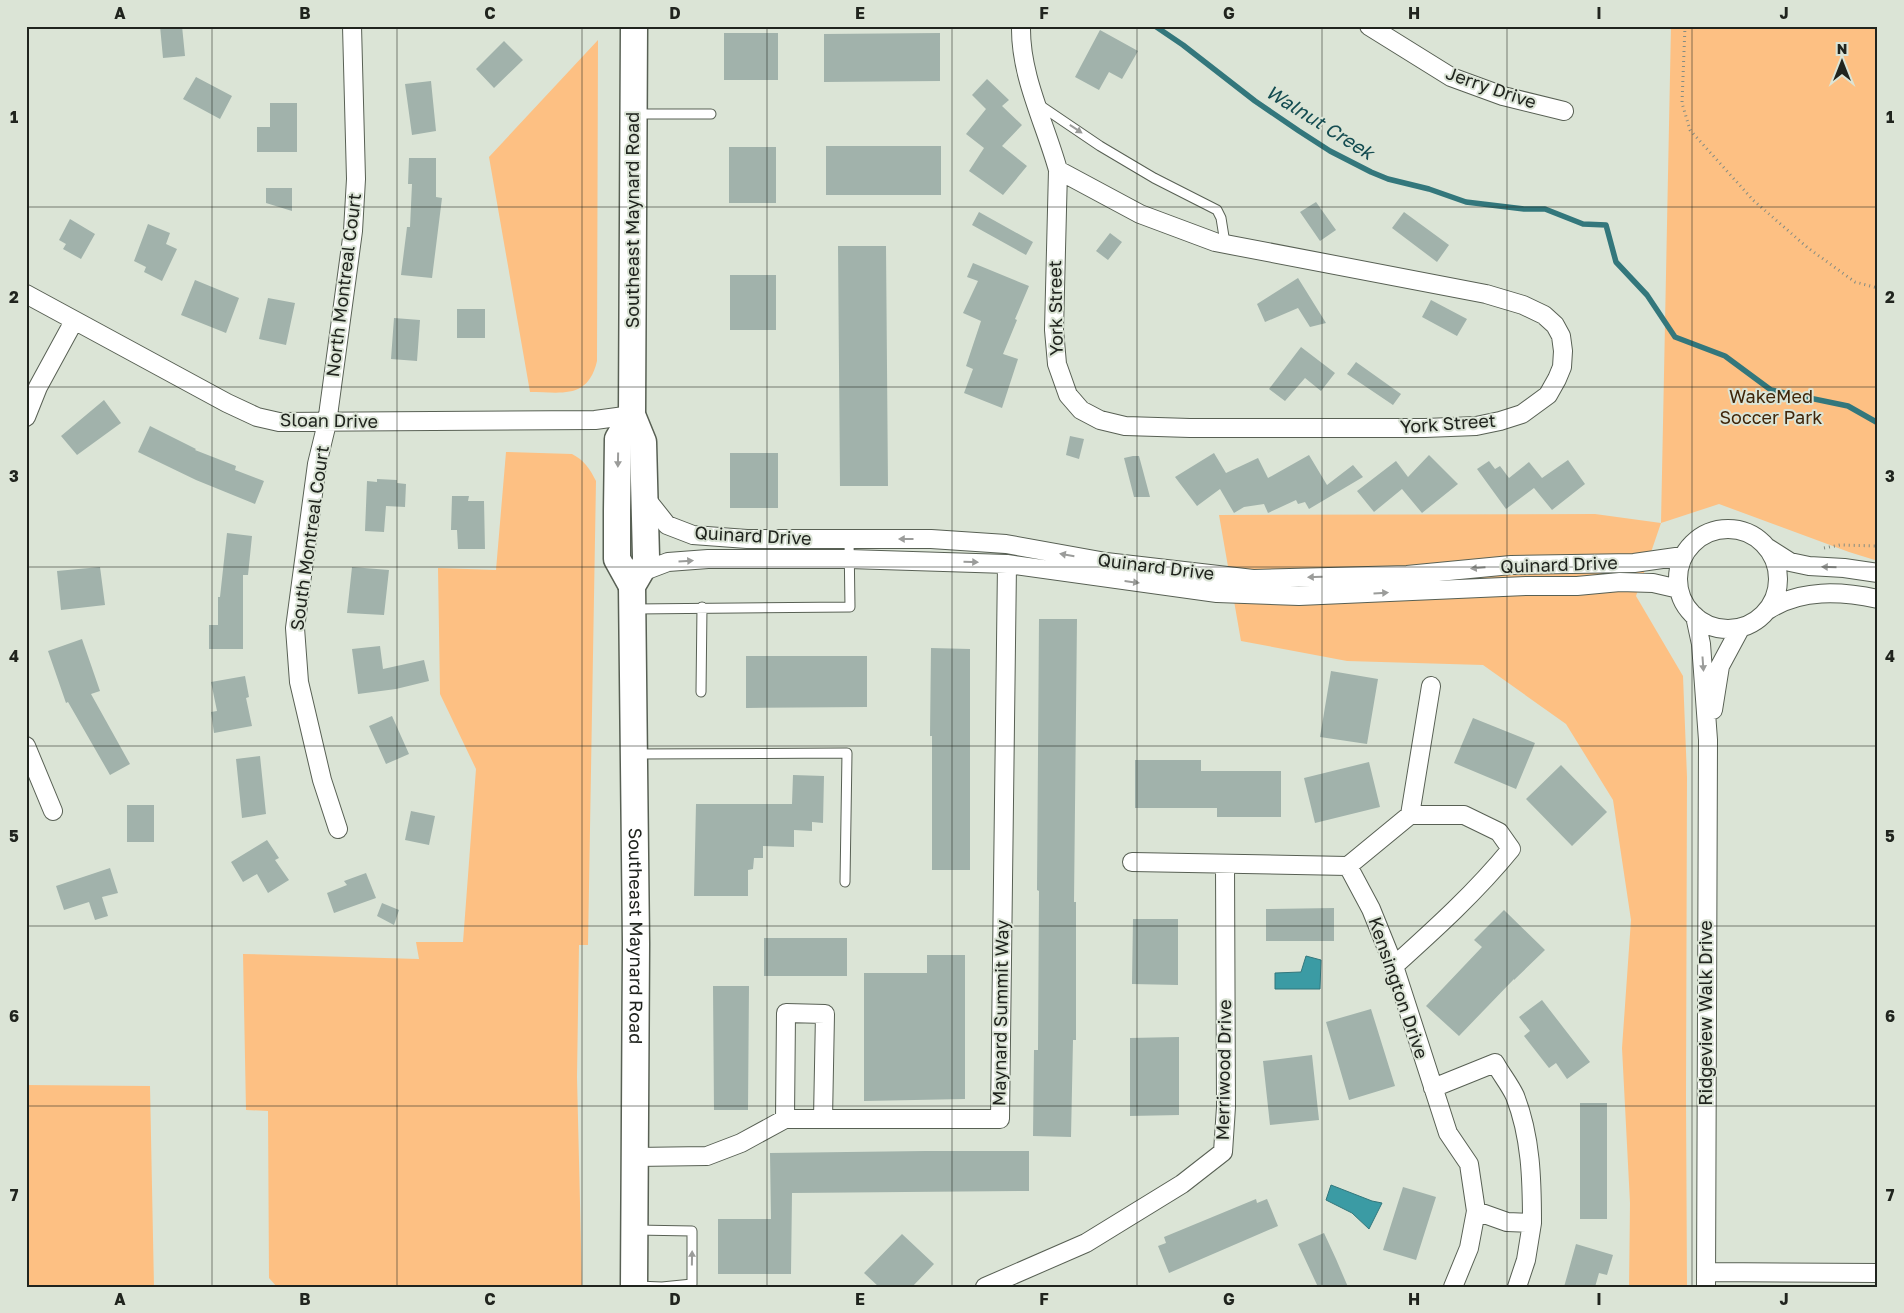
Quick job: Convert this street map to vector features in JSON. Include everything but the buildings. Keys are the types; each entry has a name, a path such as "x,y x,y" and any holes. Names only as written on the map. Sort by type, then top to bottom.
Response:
{"main road":[{"name":"Southeast Maynard Road","path":"634,26 632,415 643,442 646,562 634,589 634,1286"},
{"name":"Southeast Maynard Road","path":"632,415 618,440 617,559 634,589"}],"street":[{"name":"North Montreal Court","path":"327,423 353,230 356,179 352,26"},
{"name":"York Street","path":"1021,26 1021,40 1027,76 1058,170 1054,330 1056,364 1068,395 1081,410 1100,420 1125,426 1190,428 1424,428 1476,426 1522,414 1548,394 1557,380 1562,366 1561,336 1555,325 1544,315 1523,305 1486,294 1225,244 1140,214 1058,170"},
{"name":"Jerry Drive","path":"1369,26 1451,77 1503,96 1564,111"},
{"name":"Sloan Drive","path":"26,294 227,403 257,416 279,422 595,420 632,415"},
{"path":"26,417 38,387 74,321"},
{"name":"South Montreal Court","path":"327,423 317,464 295,628 299,682 322,780 338,829"},
{"name":"Quinard Drive","path":"644,496 667,525 694,535 747,539 931,539 1006,544 1106,562 1253,579 1407,574 1511,565 1634,563 1683,556"},
{"path":"1878,573 1844,568 1809,566 1790,562 1768,548 1756,537 1740,530 1723,529 1707,533 1693,543 1683,556 1678,573 1679,589 1685,604 1695,616 1709,625 1725,629 1741,627 1756,621 1782,600 1807,594 1834,594 1878,599"},
{"path":"1768,548 1776,563 1778,579 1776,596 1768,610"},
{"name":"Quinard Drive","path":"634,589 668,562 850,558 1007,564 1217,593 1299,596 1526,586 1577,586 1620,582 1652,583 1679,589"},
{"name":"Maynard Summit Way","path":"635,1157 707,1156 741,1142 785,1119 1000,1119 1007,564"},
{"name":"Ridgeview Walk Drive","path":"1695,616 1701,644 1708,740 1706,1280"},
{"name":"Ridgeview Walk Drive","path":"1708,740 1720,666 1741,627"},
{"path":"1410,814 1431,686"},
{"path":"26,746 54,811"},
{"path":"1132,862 1348,866 1410,814 1464,814 1500,832 1511,849 1495,869 1441,924 1394,966"},
{"name":"Merriwood Drive","path":"985,1287 1086,1243 1182,1184 1223,1152 1226,1107 1225,864"},
{"name":"Kensington Drive","path":"1348,866 1372,909 1394,966 1448,1133 1468,1164 1476,1211 1468,1248 1454,1287"},
{"path":"785,1119 786,1013 825,1014 823,1119"},
{"path":"1433,1088 1495,1063 1514,1096 1527,1140 1532,1176 1532,1223 1526,1260 1517,1287"},
{"path":"1476,1211 1507,1222 1532,1223"},
{"path":"1706,1280 1878,1273"}],"lane":[{"path":"1036,102 1131,164 1217,210 1221,218 1225,244"},
{"path":"634,114 711,114"},
{"path":"634,589 702,607 850,607 849,539"},
{"path":"701,692 702,607"},
{"path":"635,754 847,753 845,882"},
{"path":"634,1230 692,1231 692,1284 662,1287 634,1286"}],"path":[{"path":"1685,26 1682,103 1690,130 1752,200 1808,248 1856,282 1878,288"},
{"path":"1822,548 1840,545 1878,546"}],"green space":[{"name":"WakeMed Soccer Park","path":"1671,26 1878,26 1878,561 1719,504 1661,523"},
{"path":"598,40 597,361 593,374 580,388 562,392 530,392 489,157"},
{"path":"506,452 572,454 586,465 596,481 588,945 579,945 577,1077 582,1287 277,1287 269,1278 268,1111 246,1110 243,954 419,959 416,942 463,942 476,769 440,694 438,568 496,570"},
{"path":"1595,514 1661,523 1636,596 1683,676 1687,777 1687,1287 1629,1287 1630,1203 1622,1048 1631,920 1613,800 1566,724 1483,665 1347,661 1241,641 1219,515"},
{"path":"26,1085 150,1086 154,1287 26,1287"}],"water":[{"path":"1306,956 1321,960 1320,989 1275,989 1275,973 1301,972"},
{"path":"1331,1185 1382,1203 1369,1229 1352,1213 1326,1200"}],"waterway":[{"name":"Walnut Creek","path":"1155,26 1183,45 1255,101 1299,131 1330,151 1371,172 1388,179 1429,189 1466,202 1524,209 1545,209 1583,224 1606,225 1616,262 1647,295 1675,337 1725,356 1771,390 1848,406 1878,423"}]}
